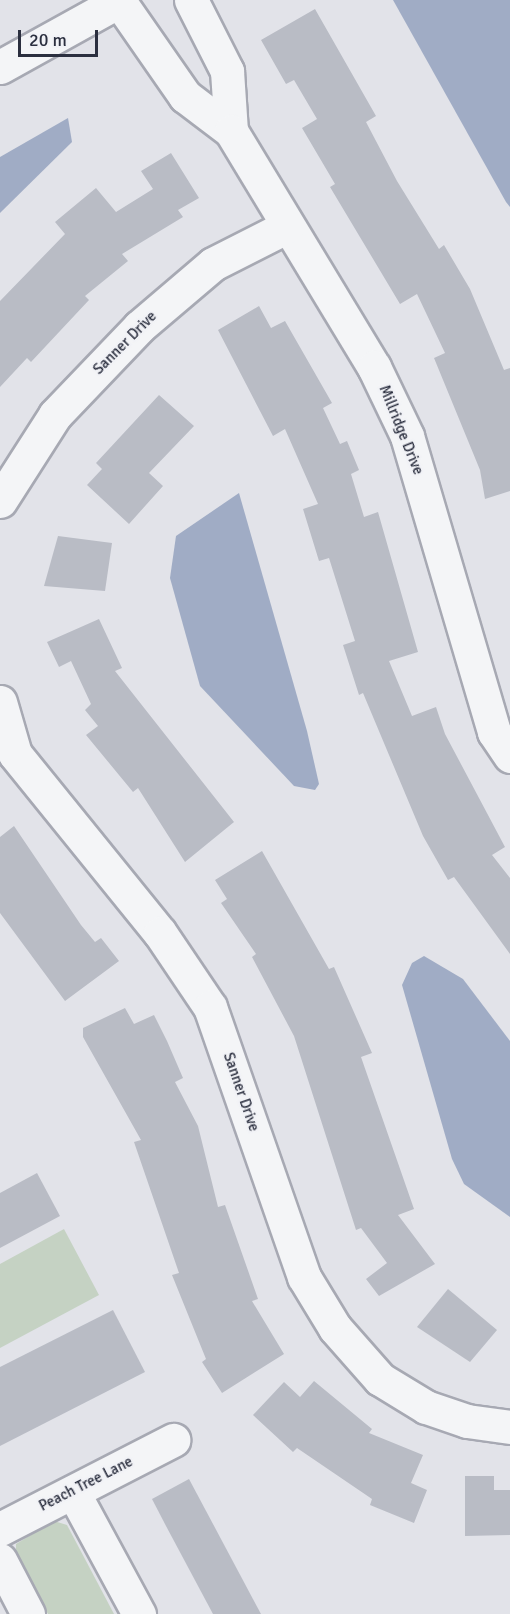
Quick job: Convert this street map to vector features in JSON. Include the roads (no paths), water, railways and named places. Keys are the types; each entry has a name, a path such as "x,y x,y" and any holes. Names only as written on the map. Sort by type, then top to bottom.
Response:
{"street":[{"name":"Millridge Drive","path":"191,0 227,71 231,131"},
{"name":"Millridge Drive","path":"120,1 185,96 231,131 375,367 407,436 494,732 510,756"},
{"path":"0,67 120,1"},
{"name":"Sanner Drive","path":"0,501 56,415 139,327 213,264 288,226"},
{"name":"Sanner Drive","path":"0,702 15,754 153,924 210,1007 304,1277 335,1328 380,1379 426,1407 467,1421 510,1426"},
{"name":"Peach Tree Lane","path":"0,1529 173,1440"},
{"path":"73,1492 139,1614"},
{"path":"0,1560 28,1614"}],"water":[{"path":"393,0 510,0 510,207 506,202"},
{"path":"68,118 72,142 0,213 0,157"},
{"path":"239,493 307,731 319,784 315,790 294,786 200,686 170,578 176,536"},
{"path":"424,956 463,979 510,1041 510,1217 464,1184 452,1159 402,985 412,963"}]}
